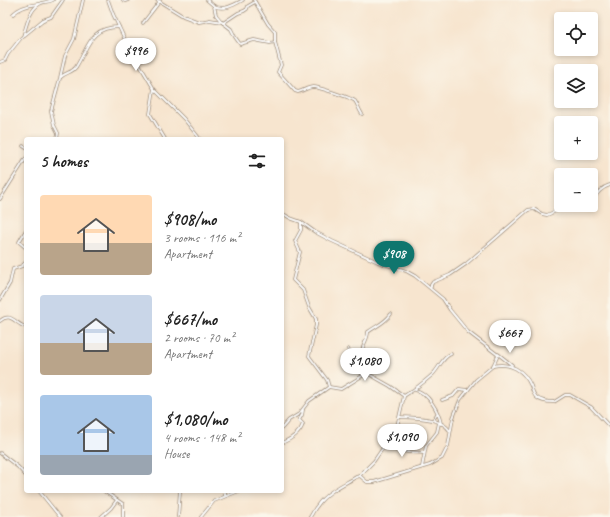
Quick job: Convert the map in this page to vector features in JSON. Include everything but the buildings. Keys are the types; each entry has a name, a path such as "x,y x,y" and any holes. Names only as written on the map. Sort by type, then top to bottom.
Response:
{"street":[{"path":"13,14 29,5 53,0"},
{"path":"0,62 5,60 22,37 43,20 51,17 63,0"},
{"path":"57,137 58,133 54,125 51,112 64,56 74,40 83,0"},
{"path":"108,0 119,27 154,89 184,119 198,137"},
{"path":"123,0 125,2 128,0"},
{"path":"207,0 214,6 220,8 233,6 243,0"},
{"path":"28,1 29,5"},
{"path":"143,23 159,1 181,14 199,22 210,20 222,23 247,9 248,6 254,1 274,31 280,65 278,72 296,92 312,87 323,89 336,95 354,100 362,114"},
{"path":"22,37 29,16 39,4"},
{"path":"214,6 216,15 222,23 231,29 240,44 254,40 270,43 275,42"},
{"path":"60,78 64,74 73,71 85,48 97,33 107,28 119,27"},
{"path":"154,89 150,114 164,137"},
{"path":"0,199 24,161"},
{"path":"598,193 604,187 610,185"},
{"path":"431,289 433,282 450,275 466,264 528,210 534,209 547,215 554,212"},
{"path":"284,214 301,222 315,232 357,253 409,273 443,299 468,332 526,377 537,398 552,402 557,401 566,395 570,395 591,407 610,427"},
{"path":"301,222 301,228 295,241 300,252 293,280 303,290 316,319 309,356 327,380 329,387"},
{"path":"24,233 19,242 24,246"},
{"path":"0,300 10,283 13,269 24,264"},
{"path":"360,370 364,362 362,350 368,337 368,332 375,326 382,323 391,314"},
{"path":"0,321 4,318 9,318 24,326"},
{"path":"348,349 363,375"},
{"path":"310,517 317,505 330,493 359,476 374,461 387,441 393,439 395,435 404,396 427,380 435,372 439,365 451,354"},
{"path":"359,476 367,482 374,482 431,465 442,458 448,446 457,406 467,390 497,361 498,354"},
{"path":"493,366 502,364 512,366"},
{"path":"284,426 299,414 309,402 329,387 341,388 367,373 394,388 404,396"},
{"path":"442,400 453,396 459,389 467,390"},
{"path":"414,390 424,393 436,409 440,423 437,432 424,453 422,467"},
{"path":"284,441 297,434 301,429 303,424 299,420 303,409"},
{"path":"432,420 437,414"},
{"path":"400,417 426,418 440,423 448,428 450,432"},
{"path":"385,445 405,451 424,453"},
{"path":"0,453 24,474"},
{"path":"41,493 60,517"},
{"path":"107,493 123,504 123,517"},
{"path":"178,517 180,493"},
{"path":"201,517 214,501 233,493"},
{"path":"101,517 117,500"}]}
